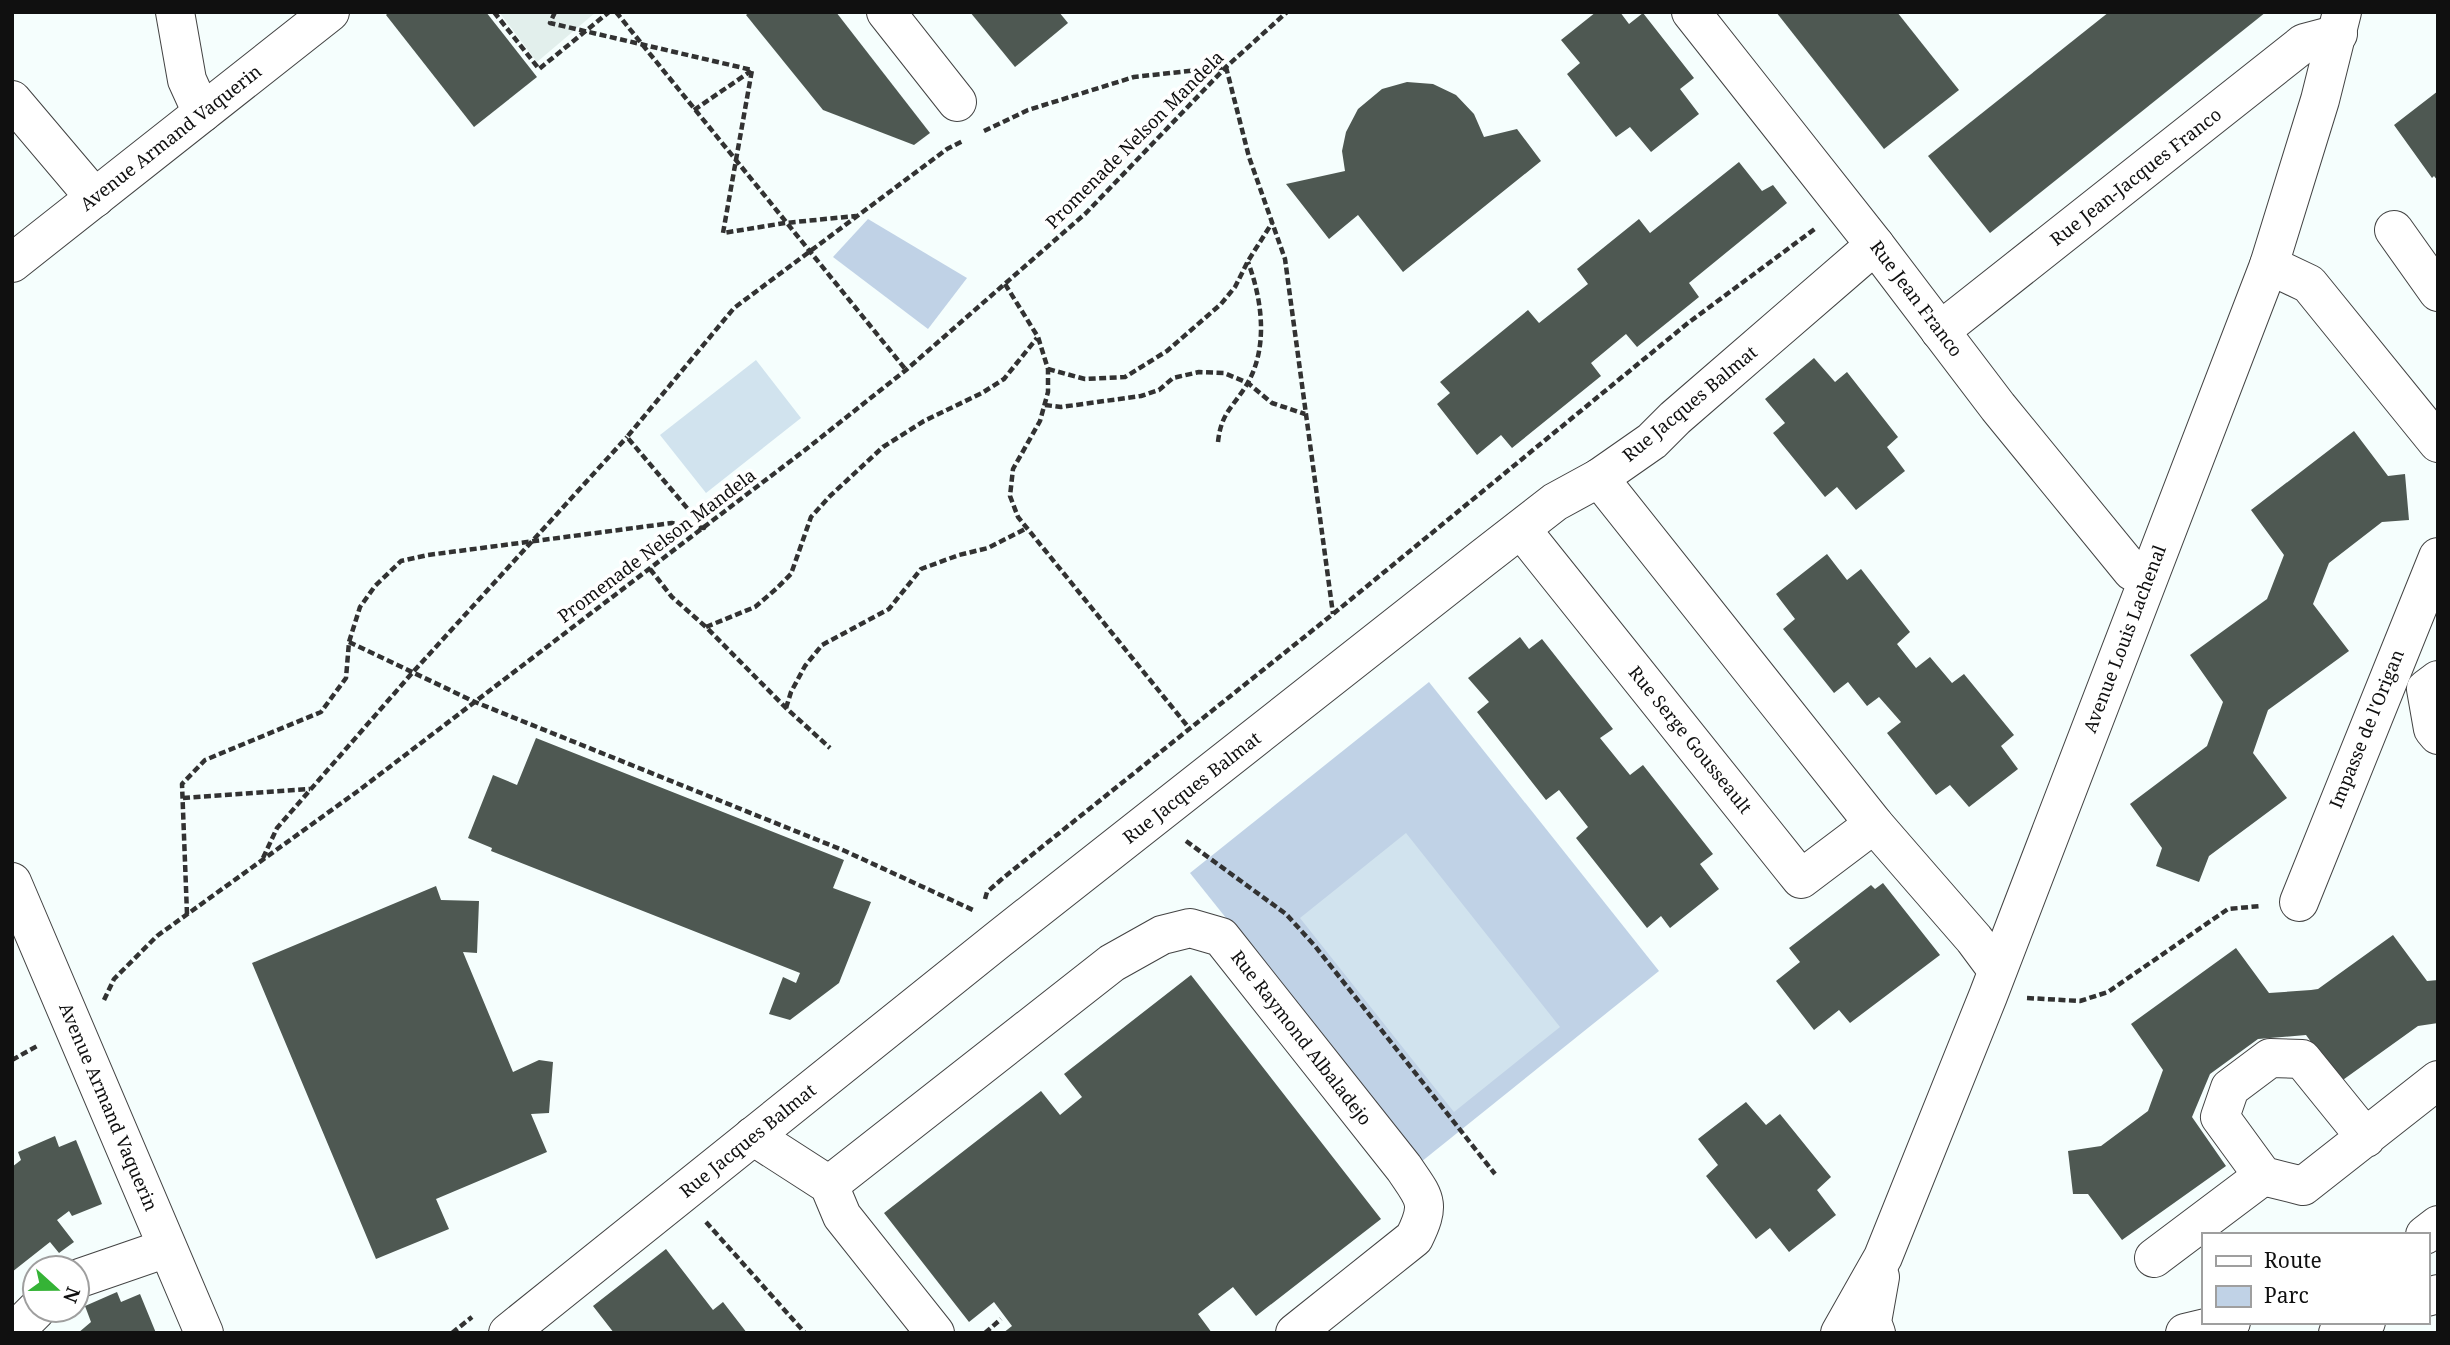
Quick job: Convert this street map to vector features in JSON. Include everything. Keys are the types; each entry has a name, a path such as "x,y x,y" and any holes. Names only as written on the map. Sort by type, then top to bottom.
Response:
{"street":[{"path":"175,12 187,80 202,113"},
{"name":"Avenue Armand Vaquerin","path":"12,263 330,12"},
{"path":"886,12 957,102"},
{"name":"Rue Jean Franco","path":"1691,12 2132,571 2147,579"},
{"name":"Avenue Louis Lachenal","path":"1840,1333 1883,1257 1993,983 2269,265 2320,100 2340,23"},
{"name":"Rue Jean-Jacques Franco","path":"1940,331 2304,43 2340,23"},
{"path":"12,100 95,198"},
{"path":"2394,230 2438,292"},
{"name":"Rue Jacques Balmat","path":"508,1333 752,1136 989,926 1158,814 1555,502 1599,478 1652,441 1875,245"},
{"path":"2269,265 2309,284 2438,443"},
{"path":"1599,478 1874,824 1974,939 1993,983"},
{"name":"Rue Serge Gousseault","path":"1521,529 1801,879 1874,824"},
{"name":"Impasse de l'Origan","path":"2299,902 2438,557"},
{"path":"2396,656 2432,685 2433,729 2438,735"},
{"name":"Avenue Armand Vaquerin","path":"14,888 204,1333"},
{"name":"Rue Raymond Albaladejo","path":"829,1185 1112,963 1162,934 1189,928 1221,937 1404,1168 1425,1199 1423,1219 1414,1238 1295,1333"},
{"path":"2366,1138 2302,1059 2270,1058 2230,1088 2220,1117 2263,1176 2303,1186 2366,1138 2438,1080"},
{"path":"752,1136 829,1185 842,1216 935,1333"},
{"path":"2154,1258 2263,1176"},
{"path":"91,1274 167,1248"},
{"name":"Avenue Louis Lachenal","path":"1876,1333 1872,1322 1883,1257"},
{"path":"2185,1333 2223,1324"},
{"path":"2338,1333 2361,1324"}],"path":[{"path":"494,12 539,69 609,12"},
{"path":"555,12 550,23 583,33 752,70"},
{"path":"616,12 906,370"},
{"name":"Promenade Nelson Mandela","path":"12,1060 73,1026 103,1001 114,979 157,936 358,792 906,370 1086,213 1226,67 1287,12"},
{"path":"981,132 1028,110 1134,78 1226,67 1249,157 1285,259 1333,614"},
{"path":"694,110 752,70"},
{"path":"752,70 723,233 785,222 857,215"},
{"path":"261,861 277,828 627,436 734,308 947,149 970,138"},
{"path":"989,926 987,892 1003,878 1333,614 1688,323 1844,207"},
{"path":"1048,369 1085,379 1125,377 1167,351 1221,304 1235,287 1272,222"},
{"path":"1218,442 1220,425 1226,411 1248,383 1258,363 1261,332 1257,286 1248,261"},
{"path":"1005,284 1038,337 1048,369 1048,392 1040,421 1013,469 1010,496 1018,517 1189,728"},
{"path":"706,627 755,607 776,589 791,573 811,517 883,447 924,421 982,393 1004,379 1038,337"},
{"path":"1045,405 1061,407 1141,396 1159,390 1173,378 1199,372 1224,373 1248,383 1272,403 1306,414"},
{"path":"627,436 704,528"},
{"path":"187,914 182,784 205,760 321,712 346,678 349,642 360,607 375,586 401,561 534,540 672,523 704,528"},
{"path":"786,708 805,666 822,645 889,609 921,569 958,555 988,548 1027,528"},
{"path":"650,569 672,597 830,748"},
{"path":"349,642 475,702 845,851 989,926"},
{"path":"183,798 311,789"},
{"path":"1158,814 1195,849 1286,914 1315,946 1495,1174"},
{"path":"1993,983 2080,1001 2108,992 2228,909 2299,902"},
{"path":"682,1195 805,1333"},
{"path":"452,1333 473,1316"},
{"path":"985,1333 1001,1319"}],"green space":[{"path":"868,219 967,278 928,329 833,257"},
{"path":"1429,682 1659,971 1421,1162 1190,873"}],"shaded area":[{"path":"499,12 596,12 537,62"},
{"path":"756,360 801,418 706,493 660,435"},
{"path":"1406,833 1560,1027 1454,1112 1300,918"}],"building":[{"path":"389,12 486,12 537,77 474,127 386,15"},
{"path":"750,12 836,12 930,133 914,145 823,110 746,15"},
{"path":"970,12 1059,12 1068,23 1015,67"},
{"path":"1596,12 1620,12 1629,24 1643,13 1694,78 1680,89 1699,114 1651,152 1630,127 1616,137 1567,74 1580,63 1561,40"},
{"path":"1776,12 1897,12 1959,90 1884,149"},
{"path":"2109,12 2266,12 1990,233 1928,156"},
{"path":"1407,82 1433,84 1456,95 1474,114 1484,137 1517,129 1541,161 1403,272 1358,215 1329,239 1286,184 1345,171 1342,151 1346,132 1358,109 1382,89"},
{"path":"2438,91 2438,181 2434,176 2432,178 2394,125"},
{"path":"1739,162 1762,191 1773,185 1787,203 1689,283 1699,297 1637,347 1626,334 1591,363 1601,376 1512,448 1501,435 1477,455 1437,404 1450,393 1440,382 1528,310 1539,323 1588,284 1577,269 1639,219 1650,233"},
{"path":"1814,358 1835,382 1847,372 1898,437 1887,447 1905,471 1856,510 1837,487 1825,497 1773,433 1785,423 1765,399"},
{"path":"2354,431 2388,476 2405,474 2409,520 2382,522 2329,563 2313,604 2349,651 2268,710 2253,753 2287,798 2209,856 2199,882 2156,866 2162,848 2130,804 2207,746 2223,702 2190,655 2267,599 2284,555 2251,510"},
{"path":"1827,554 1847,580 1861,569 1910,632 1897,644 1916,668 1930,657 1952,683 1964,674 2014,735 2001,746 2018,769 1969,807 1950,785 1936,795 1887,733 1901,722 1879,697 1867,706 1848,682 1834,693 1783,629 1795,619 1776,594"},
{"path":"1520,637 1529,649 1542,639 1613,729 1600,738 1630,775 1643,765 1713,854 1700,864 1719,889 1670,928 1661,916 1647,928 1576,838 1588,827 1559,790 1546,800 1477,712 1489,702 1468,678"},
{"path":"536,738 844,860 833,888 871,902 839,983 790,1020 769,1014 783,977 796,983 800,973 491,851 492,848 468,838 493,775 517,785"},
{"path":"1883,883 1940,955 1850,1023 1839,1010 1814,1030 1776,981 1800,962 1789,948 1871,885 1875,889"},
{"path":"436,886 441,900 479,901 477,953 463,952 513,1072 539,1060 553,1062 549,1113 531,1114 547,1152 436,1199 449,1229 376,1259 252,963"},
{"path":"2393,935 2427,981 2438,980 2438,1023 2418,1026 2340,1082 2306,1035 2258,1039 2210,1074 2192,1117 2226,1166 2122,1240 2088,1194 2073,1194 2068,1151 2101,1146 2148,1111 2163,1070 2131,1024 2236,948 2269,993 2311,990 2318,989"},
{"path":"1191,975 1381,1219 1256,1316 1233,1287 1198,1314 1212,1333 1003,1333 1012,1326 994,1302 969,1322 884,1213 1041,1091 1060,1115 1082,1097 1064,1074"},
{"path":"1746,1102 1766,1125 1780,1114 1831,1177 1817,1190 1836,1215 1789,1252 1770,1228 1756,1239 1706,1176 1718,1165 1698,1139"},
{"path":"55,1136 59,1147 76,1140 102,1204 72,1216 69,1211 57,1220 74,1242 59,1253 50,1242 35,1254 21,1254 21,1265 12,1272 12,1167 21,1160 18,1152"},
{"path":"666,1249 713,1310 723,1302 747,1333 614,1333 593,1306"},
{"path":"117,1292 121,1302 140,1294 156,1333 78,1333 91,1324 91,1303"}]}
